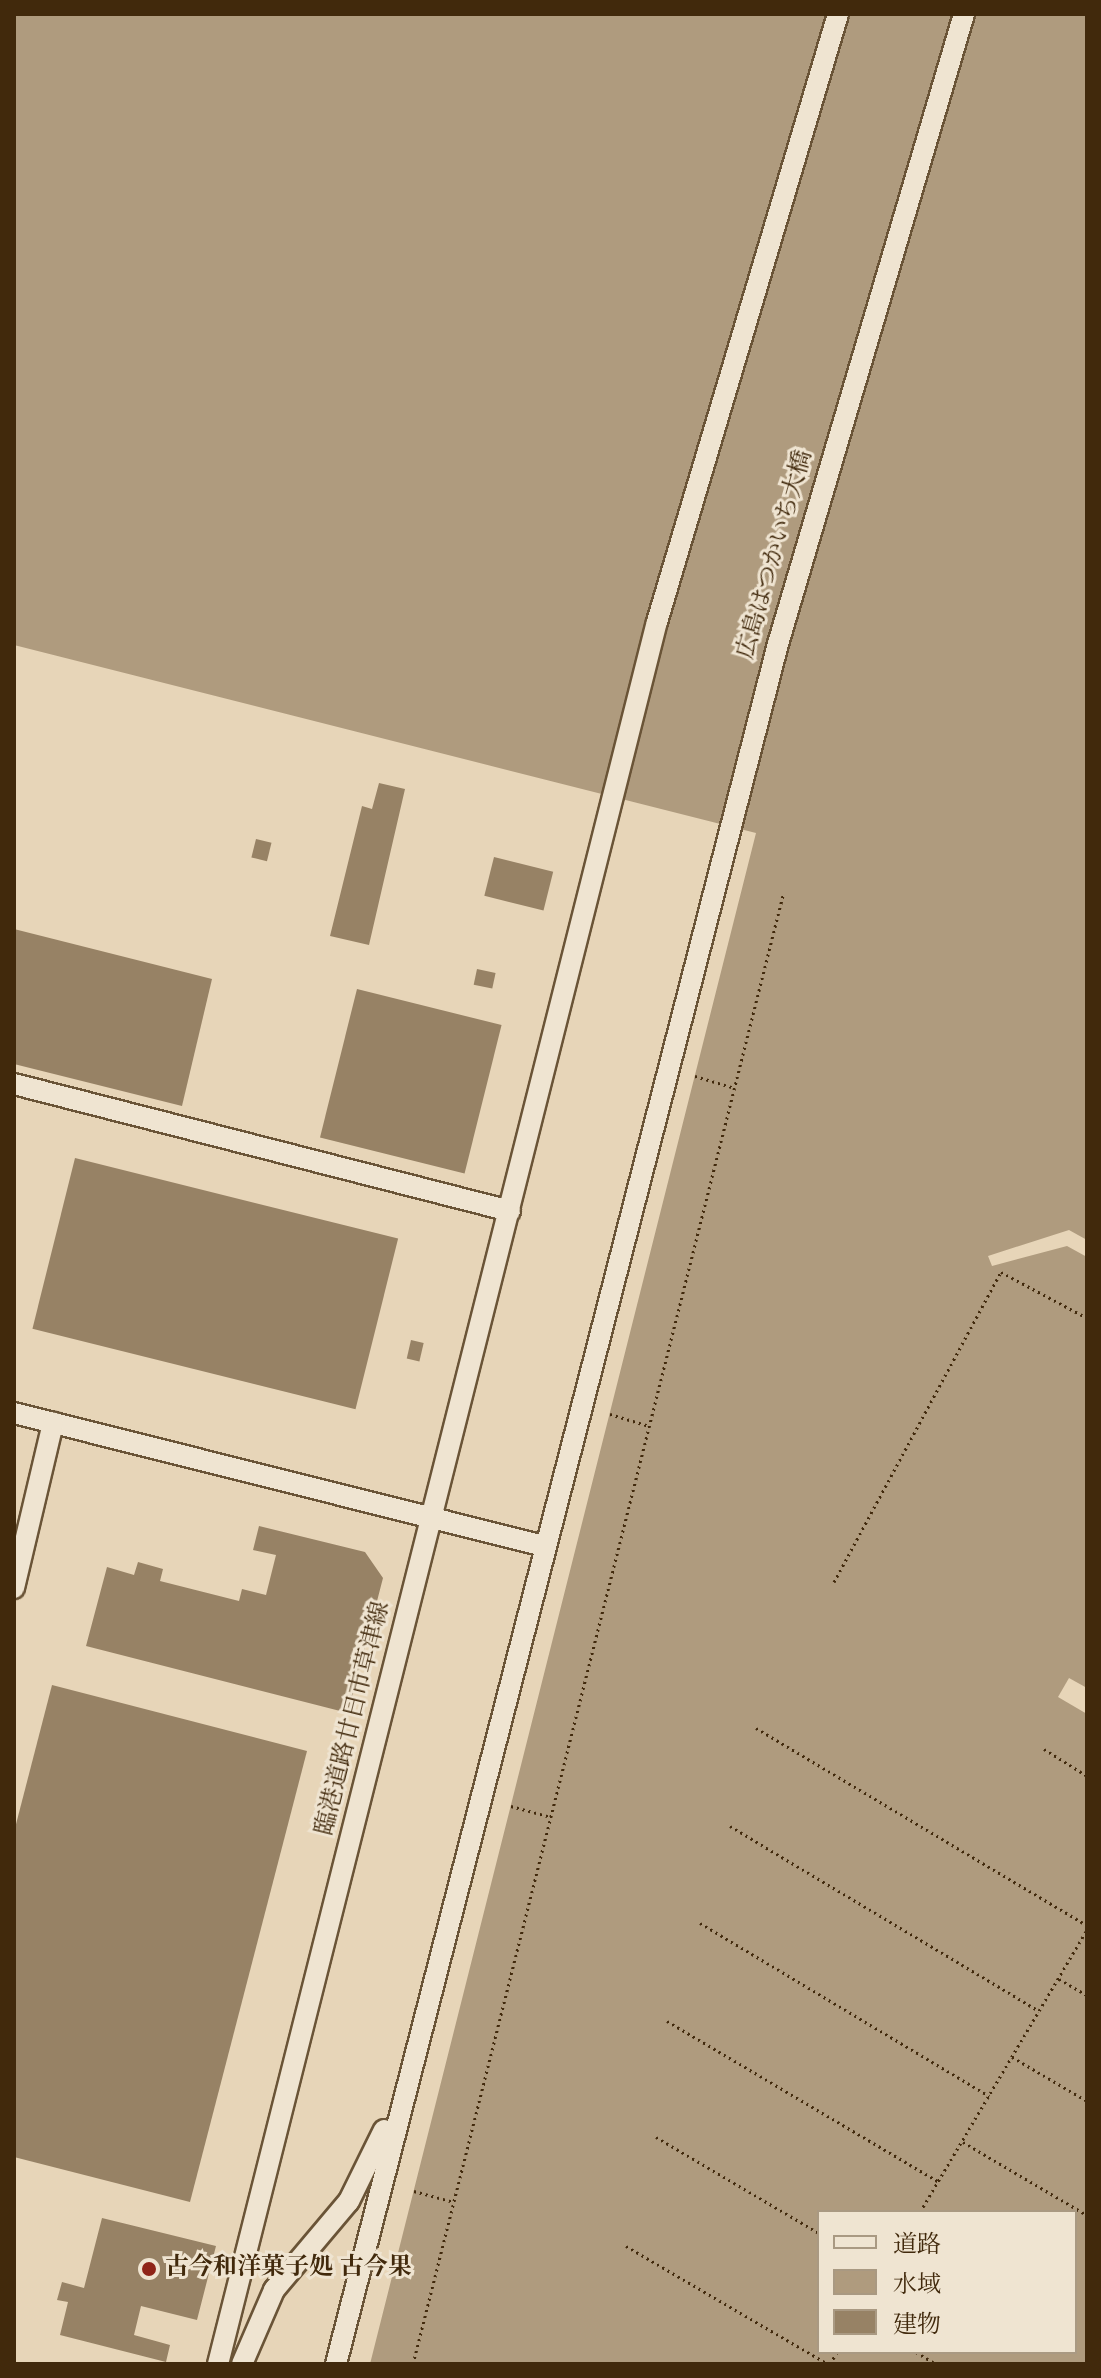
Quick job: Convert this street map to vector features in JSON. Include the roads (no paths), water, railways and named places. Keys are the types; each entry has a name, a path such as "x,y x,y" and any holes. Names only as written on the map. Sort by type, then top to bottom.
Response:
{"street":[{"name":"臨港道路廿日市草津線","path":"218,2364 657,622 838,14"},
{"name":"広島はつかいち大橋","path":"544,1546 778,644 964,14"},
{"path":"14,1084 510,1211"},
{"path":"14,1413 544,1546 336,2364"},
{"path":"14,1588 53,1423"},
{"path":"242,2364 274,2290 363,2179 424,2021"}],"water":[{"path":"14,14 1087,14 1087,1240 1069,1230 988,1256 992,1266 1067,1246 1087,1257 1087,2364 370,2364 756,833 14,645"}],"place":[{"name":"古今和洋菓子処 古今果","path":"149,2269"}]}
